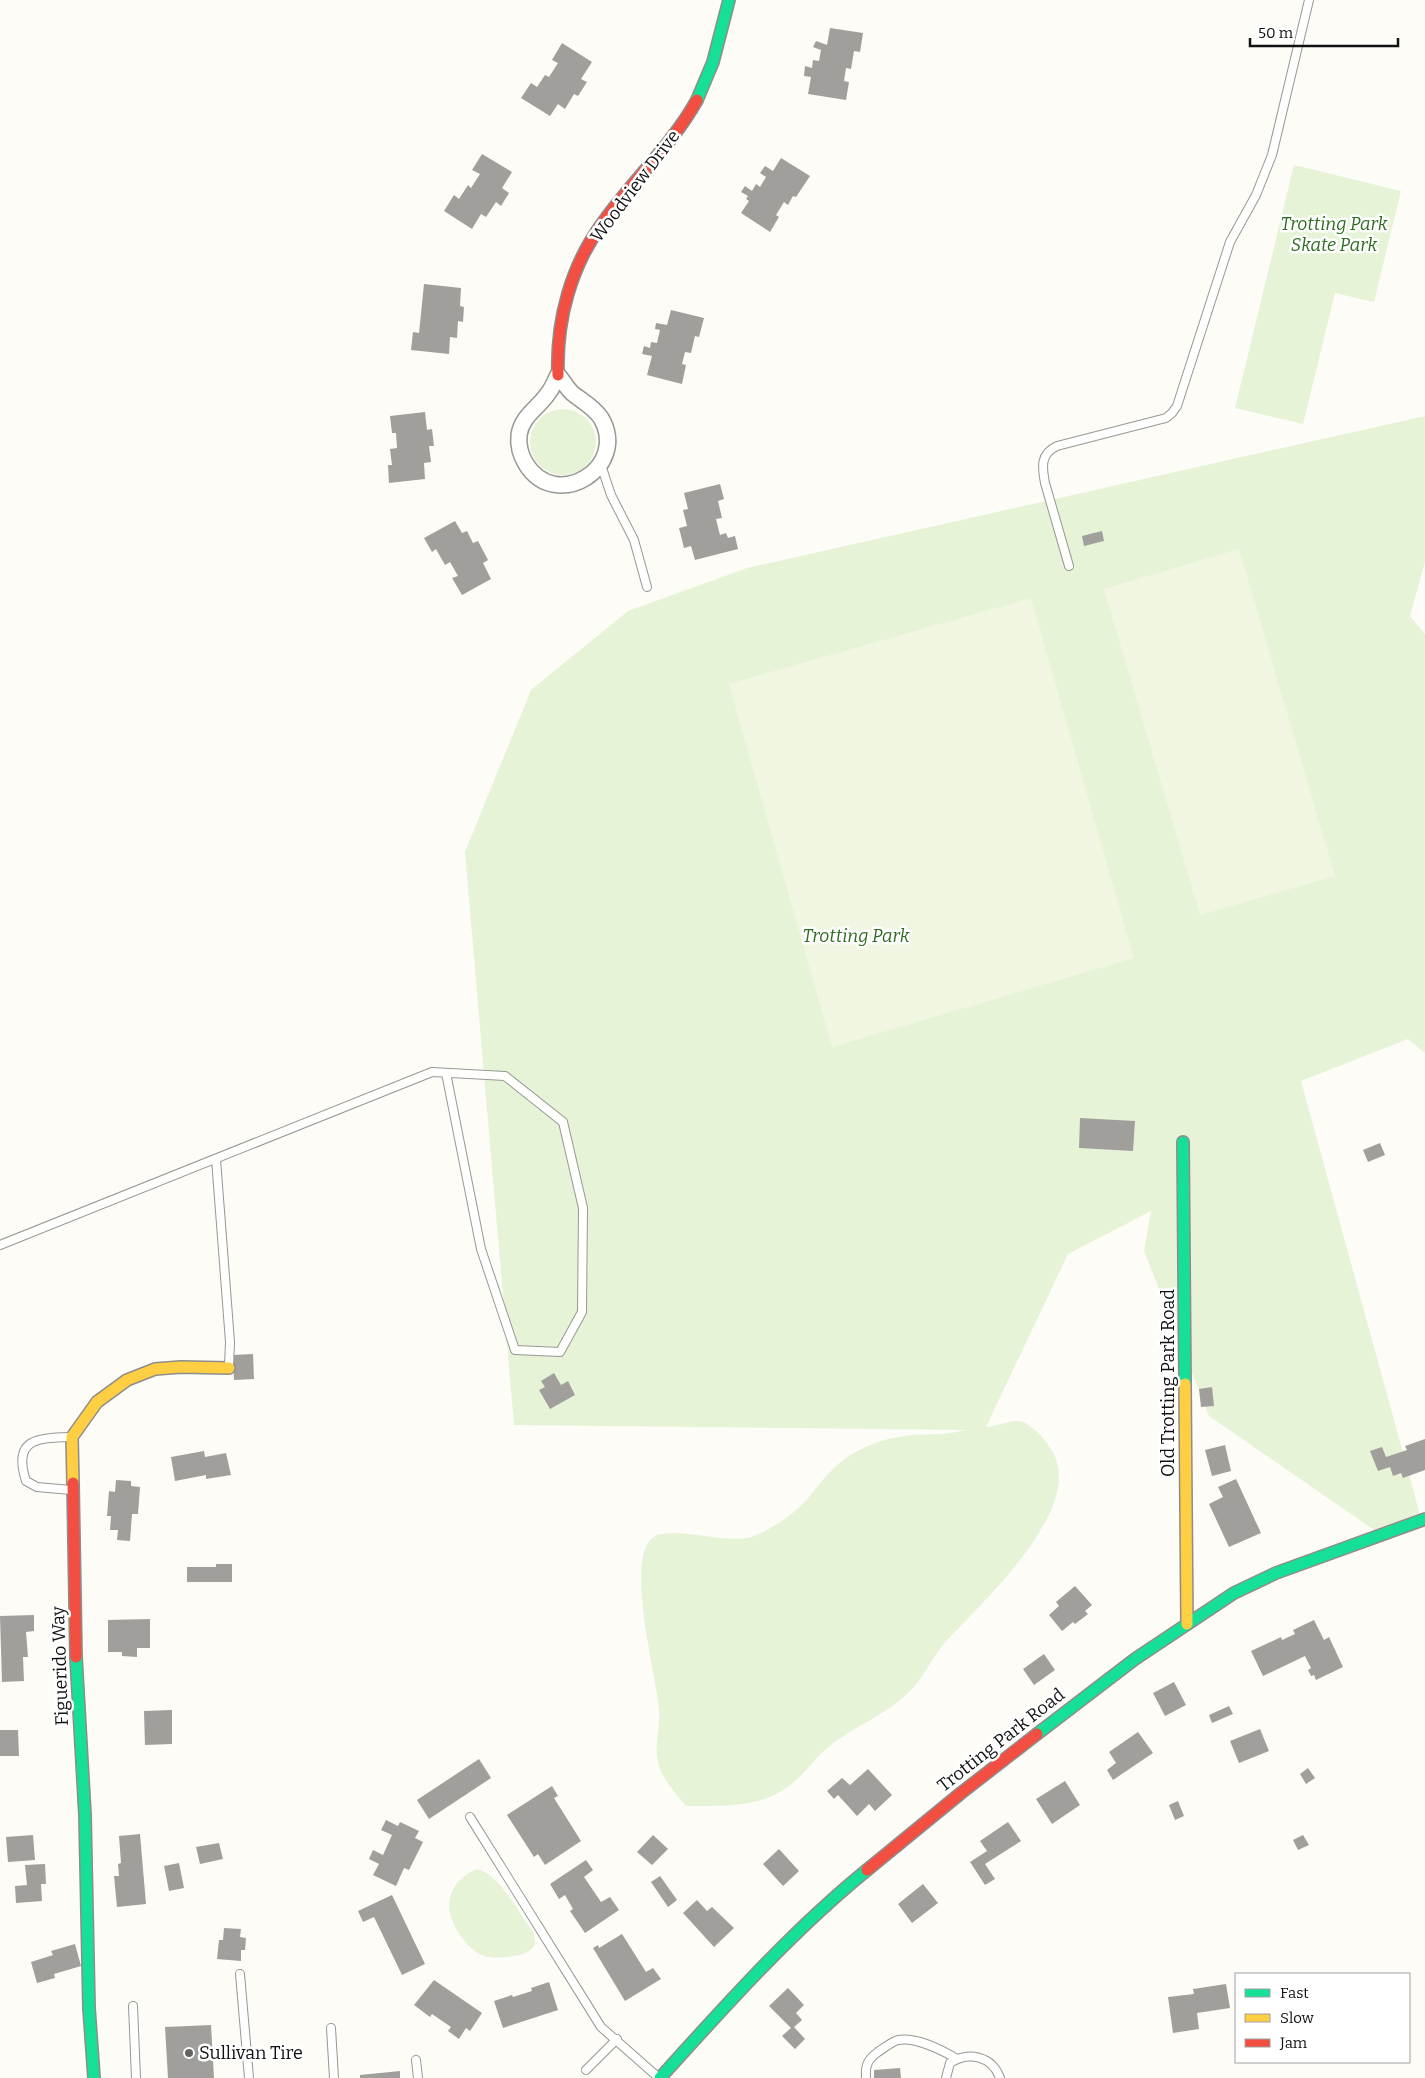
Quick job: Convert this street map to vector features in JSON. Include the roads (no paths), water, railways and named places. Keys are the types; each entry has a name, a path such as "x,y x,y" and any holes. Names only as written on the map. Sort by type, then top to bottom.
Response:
{"street":[{"name":"Woodview Drive","path":"558,375 557,343 564,306 572,281 600,227 662,150 697,98 717,50 729,0"},
{"path":"558,375 570,392 593,408 601,418 606,429 607,441 606,453 601,465 583,481 560,485 548,483 538,477 529,469 523,459 519,435 522,424 528,413 549,393 558,375"},
{"name":"Old Trotting Park Road","path":"1184,1142 1187,1624"},
{"path":"72,1438 97,1402 127,1380 155,1369 181,1367 229,1368"},
{"name":"Figuerido Way","path":"72,1438 77,1683 85,1814 89,2008 94,2078"},
{"name":"Trotting Park Road","path":"660,2078 738,1992 846,1887 1052,1722 1135,1659 1234,1593 1276,1574 1425,1519"}],"lane":[{"path":"1069,566 1045,483 1042,470 1044,459 1049,450 1057,446 1166,418 1177,406 1230,242 1256,195 1272,155 1310,0"},
{"path":"601,465 611,494 634,540 647,587"},
{"path":"0,1245 432,1072 505,1076 563,1122 583,1208 582,1312 560,1352 515,1350 481,1249 446,1073"},
{"path":"216,1159 230,1342 229,1368"},
{"path":"72,1438 39,1440 29,1444 22,1454 22,1468 26,1481 37,1488 73,1490"},
{"path":"470,1817 601,2027 660,2078"},
{"path":"240,1974 249,2078"},
{"path":"133,2006 136,2078"},
{"path":"331,2028 334,2078"},
{"path":"586,2070 617,2039"},
{"path":"866,2078 866,2064 870,2058 891,2043 900,2040 932,2046 957,2059"},
{"path":"946,2078 950,2063 957,2059 971,2056 983,2058 997,2071 1000,2078"},
{"path":"416,2060 418,2078"}],"place":[{"name":"Sullivan Tire","path":"189,2053"}],"park label":[{"name":"Trotting Park Skate Park","path":"1334,234"},
{"name":"Trotting Park","path":"856,936"}]}
